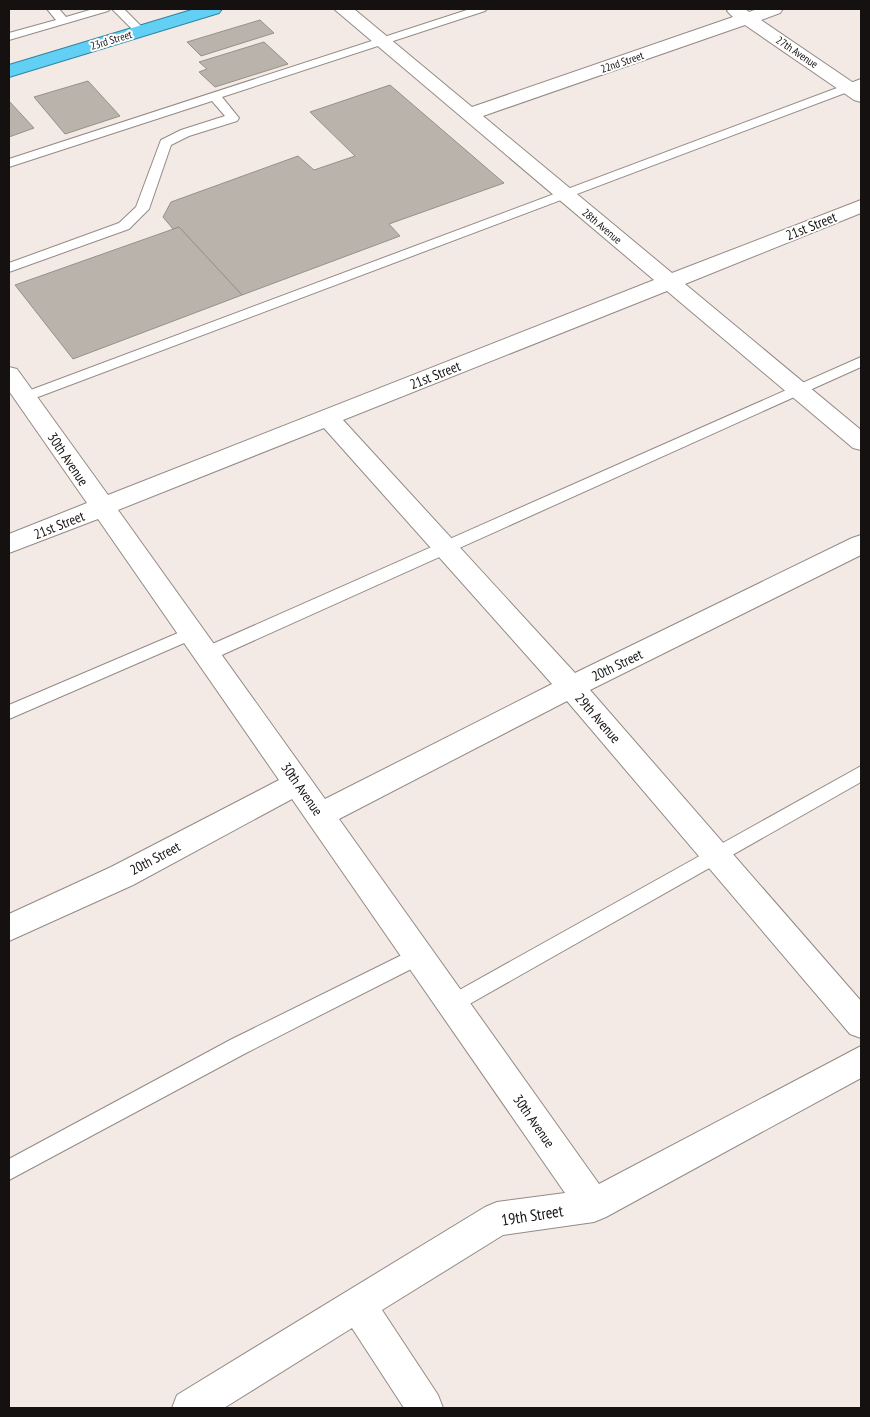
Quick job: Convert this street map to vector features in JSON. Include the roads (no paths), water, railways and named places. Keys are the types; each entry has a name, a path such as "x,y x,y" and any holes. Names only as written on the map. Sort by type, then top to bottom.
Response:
{"highway":[{"name":"23rd Street","path":"9,71 213,9"}],"street":[{"name":"28th Avenue","path":"344,9 861,442"},
{"name":"22nd Street","path":"471,114 739,14 774,9"},
{"name":"27th Avenue","path":"739,14 857,89"},
{"name":"21st Street","path":"9,544 861,206"},
{"name":"30th Avenue","path":"15,388 199,643 594,1206"},
{"name":"29th Avenue","path":"328,418 571,688 861,1024"},
{"name":"20th Street","path":"321,816 571,688 861,544"},
{"name":"20th Street","path":"9,928 122,876 298,783"},
{"name":"19th Street","path":"190,1408 497,1219 594,1206 861,1061"},
{"path":"358,1305 425,1408"}],"lane":[{"path":"53,9 64,21"},
{"path":"9,37 104,9"},
{"path":"118,9 140,30"},
{"path":"9,163 381,40 481,9"},
{"path":"15,388 564,195 857,89"},
{"path":"9,268 124,226 142,209 165,143 185,133 233,118 214,95"},
{"path":"9,712 199,643 445,546 861,362"},
{"path":"452,1004 861,773"},
{"path":"9,1170 239,1046 418,956"}]}
